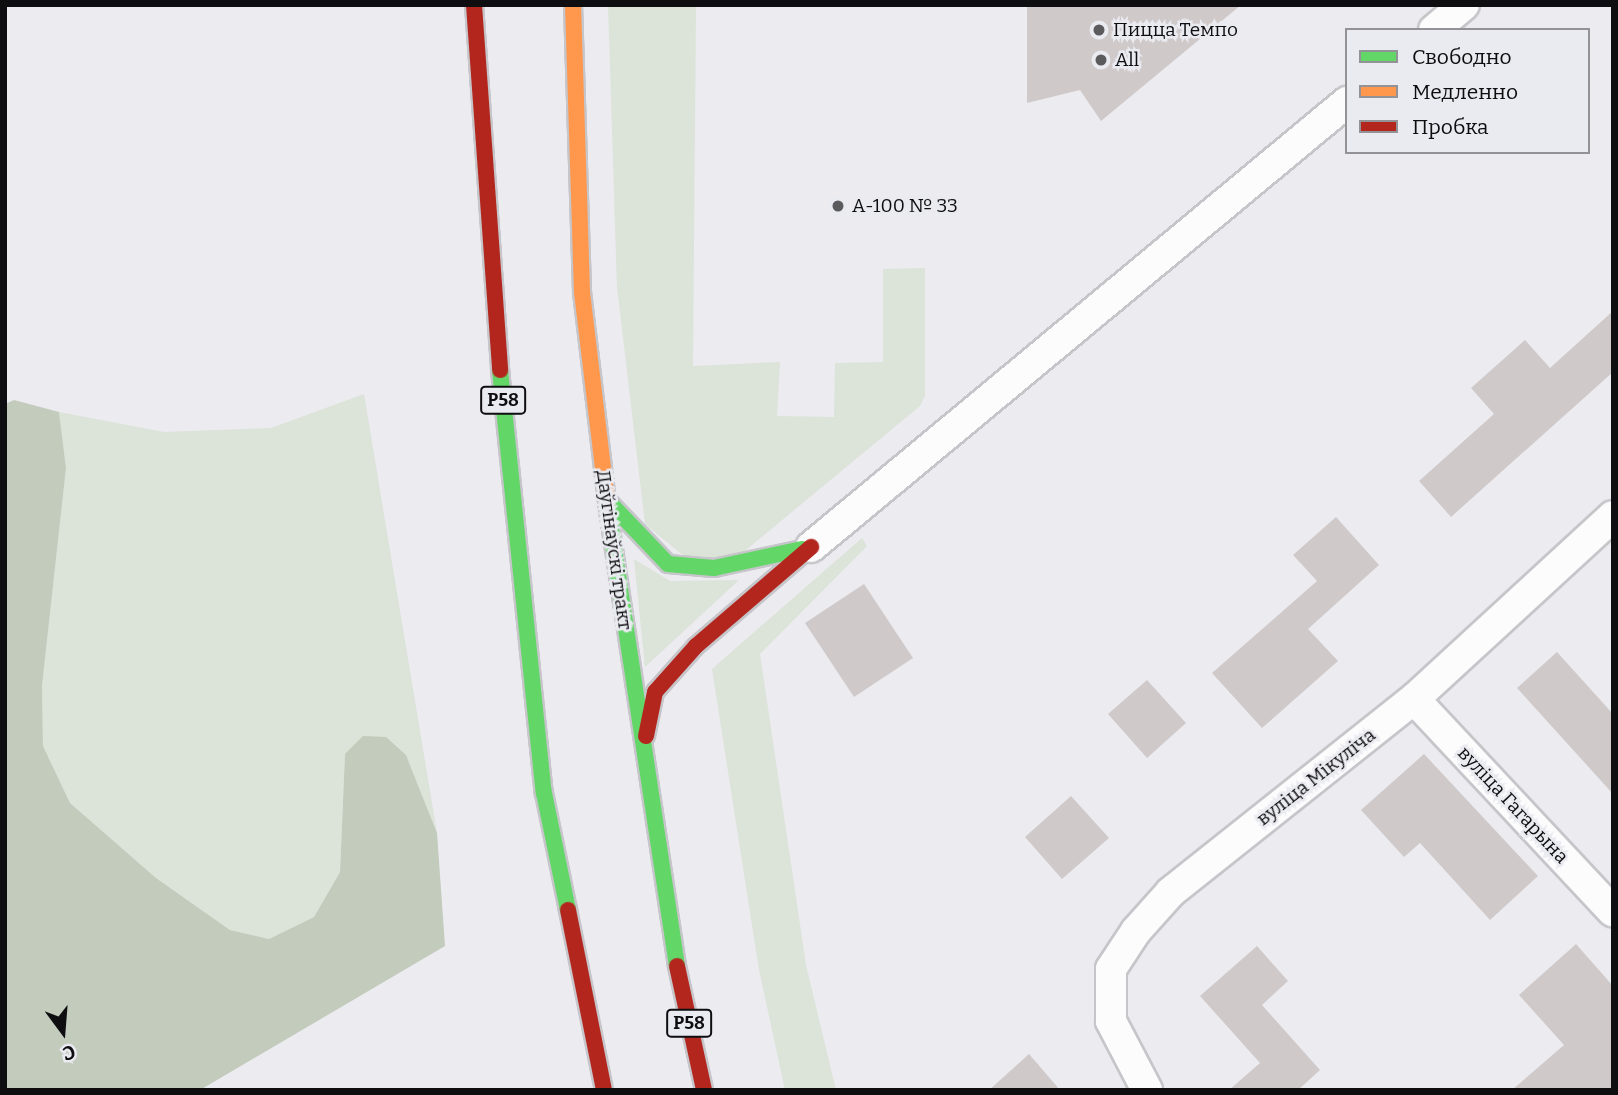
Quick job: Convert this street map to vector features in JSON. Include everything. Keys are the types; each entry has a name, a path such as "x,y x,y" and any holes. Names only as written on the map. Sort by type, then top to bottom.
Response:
{"main road":[{"name":"Р58","path":"474,5 498,347 544,793 604,1090"},
{"name":"Даўгінаўскі тракт","path":"573,5 582,292 607,500 644,766 704,1090"},
{"path":"607,500 668,564 713,568 811,547"},
{"path":"644,766 655,692 696,646 811,547"}],"street":[{"path":"1436,28 1464,5"},
{"path":"811,547 1345,104"},
{"name":"вуліца Мікуліча","path":"1141,1083 1111,1021 1111,969 1136,931 1171,892 1414,699 1613,516"},
{"name":"вуліца Гагарына","path":"1414,699 1613,912"}],"shaded area":[{"path":"608,5 696,5 693,366 780,362 777,416 834,417 835,363 883,362 883,269 925,268 925,396 920,406 741,554 690,561 645,524 617,287"},
{"path":"364,394 437,833 406,755 345,754 340,872 314,917 269,939 230,930 156,878 70,803 43,746 42,686 66,468 59,412 164,432 271,428"},
{"path":"862,538 867,546 760,654 806,965 836,1090 785,1090 759,970 712,669"},
{"path":"634,559 670,581 739,580 645,667"}],"green space":[{"path":"14,400 59,412 66,468 42,686 43,746 70,803 156,878 230,930 269,939 314,917 340,872 345,754 363,736 386,737 406,755 437,833 445,946 200,1090 5,1090 5,404"}],"building":[{"name":"All","path":"1027,5 1241,5 1101,121 1080,90 1027,103"},
{"path":"1613,311 1613,372 1451,517 1419,481 1494,414 1471,388 1525,340 1550,368"},
{"path":"1336,517 1379,565 1308,629 1338,661 1262,728 1212,673 1317,581 1293,555"},
{"path":"864,584 913,658 854,697 805,623"},
{"path":"1557,652 1613,714 1613,794 1517,688"},
{"path":"1147,680 1186,723 1147,758 1108,714"},
{"path":"1424,754 1538,876 1490,920 1420,843 1404,857 1361,810"},
{"path":"1071,796 1109,838 1062,879 1025,837"},
{"path":"1576,944 1613,986 1613,1090 1512,1090 1564,1045 1519,995"},
{"path":"1257,946 1288,981 1262,1005 1320,1070 1298,1090 1229,1090 1260,1063 1200,996"},
{"path":"1029,1054 1060,1090 989,1090"}],"traffic: fast":[{"path":"500,370 544,793 568,910"},
{"path":"607,500 668,564 714,568 802,549"},
{"path":"607,503 677,966"}],"traffic: slow":[{"path":"573,5 582,292 607,503"}],"traffic: jam":[{"path":"474,5 500,370"},
{"path":"646,736 655,692 696,646 811,547"},
{"path":"568,910 604,1090"},
{"path":"677,966 704,1090"}],"place":[{"name":"Пицца Темпо","path":"1099,30"},
{"name":"All","path":"1101,60"},
{"name":"А-100 № 33","path":"838,206"}]}
